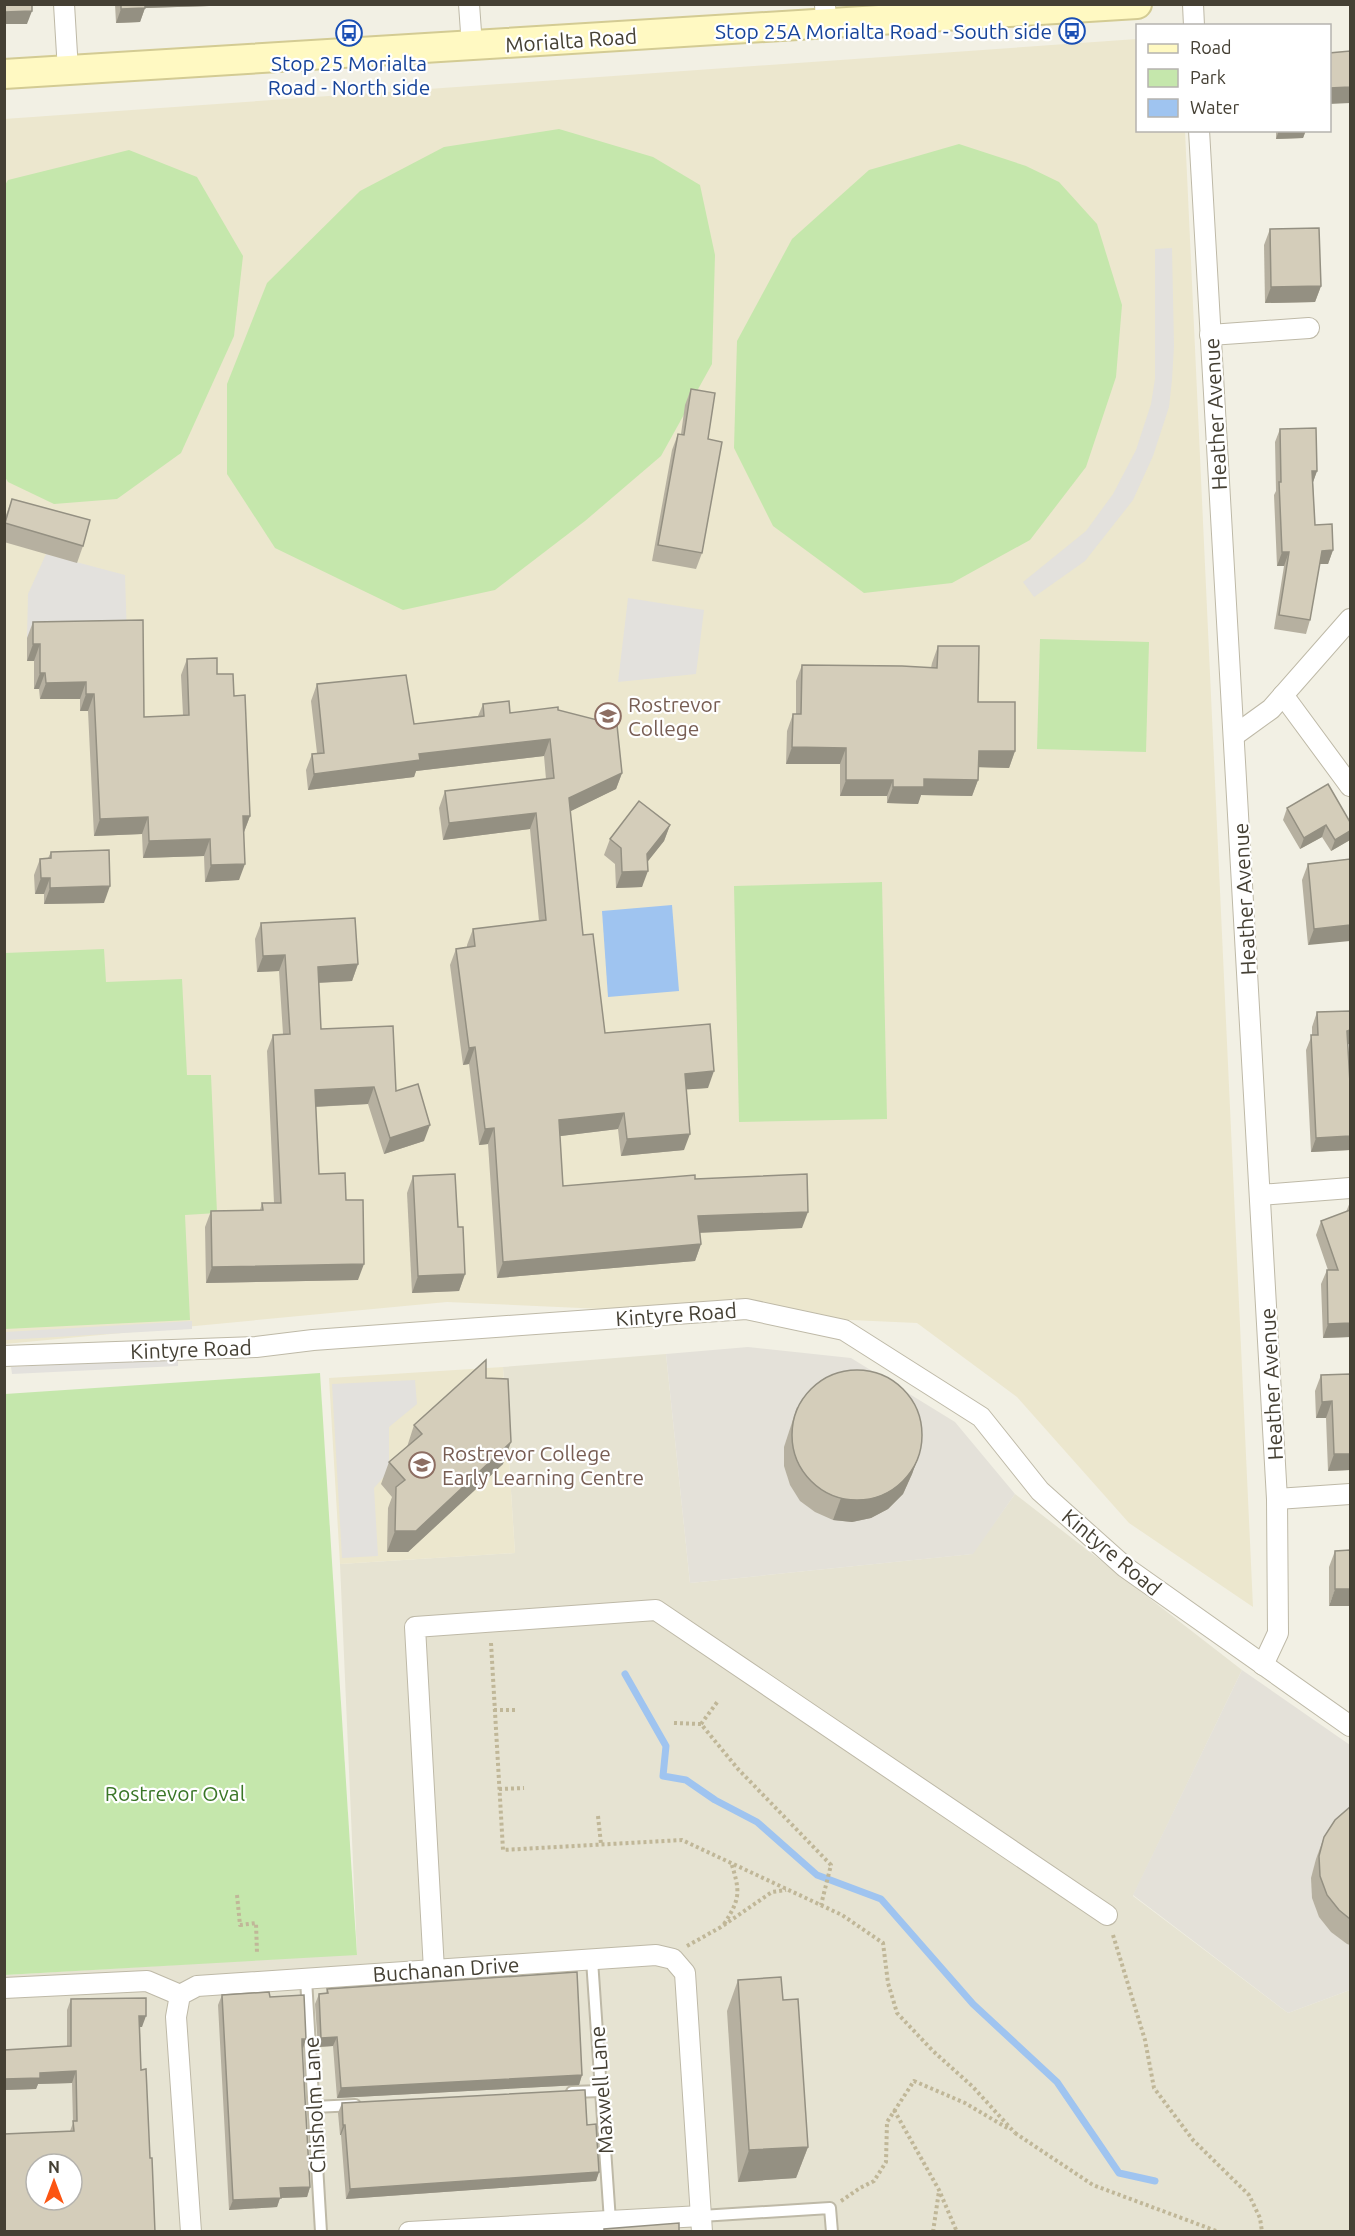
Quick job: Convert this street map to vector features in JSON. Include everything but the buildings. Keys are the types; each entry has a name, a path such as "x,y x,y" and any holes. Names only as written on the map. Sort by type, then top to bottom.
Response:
{"main road":[{"name":"Morialta Road","path":"4,74 472,46 825,14 1137,4"}],"street":[{"path":"64,4 68,71"},
{"path":"469,4 472,46"},
{"path":"1193,4 1194,24"},
{"name":"Heather Avenue","path":"1199,132 1277,1499 1278,1633 1263,1665"},
{"path":"1210,335 1309,328"},
{"path":"1235,735 1271,709 1350,619"},
{"path":"1283,695 1350,786"},
{"path":"1260,1195 1350,1188"},
{"name":"Kintyre Road","path":"4,1356 256,1347 313,1340 746,1309 844,1330 981,1417 1040,1491 1125,1567 1350,1726"},
{"path":"1277,1499 1350,1494"},
{"path":"434,1970 415,1627 656,1610 1107,1915"},
{"name":"Buchanan Drive","path":"180,1995 197,1986 656,1955 673,1959"},
{"path":"409,2232 610,2221 701,2224 685,1973 673,1959"},
{"path":"4,1988 147,1981 180,1995 176,2017 191,2232"}],"lane":[{"name":"Maxwell Lane","path":"592,1960 610,2221"},
{"name":"Chisholm Lane","path":"306,1979 321,2232"},
{"path":"565,2093 601,2091"},
{"path":"314,2107 362,2104"},
{"path":"701,2224 831,2208 832,2232"}],"path":[{"path":"490,1632 503,1850 682,1840 842,1915 883,1943 888,1983 897,2013 932,2050 973,2087 1015,2133"},
{"path":"701,1724 718,1701"},
{"path":"494,1710 518,1710"},
{"path":"674,1723 701,1724 738,1769 831,1864 821,1905"},
{"path":"499,1789 524,1788"},
{"path":"598,1816 601,1844"},
{"path":"722,1927 733,1910 739,1888 731,1862"},
{"path":"673,1959 690,1944 722,1927 772,1892 788,1889"},
{"path":"237,1895 240,1925 256,1923 256,1953"},
{"path":"1107,1915 1145,2040 1154,2088 1193,2140 1249,2195 1260,2218 1262,2232"},
{"path":"831,2208 874,2181 886,2162 887,2122 914,2081 965,2103 1093,2185 1219,2232"},
{"path":"894,2110 939,2190 957,2232"},
{"path":"933,2232 939,2190"}],"shaded area":[{"name":"Rostrevor College","path":"1136,39 1136,132 1185,132 1253,1607 1129,1523 1017,1397 917,1323 447,1302 5,1344 4,119"},
{"path":"1172,248 1174,346 1172,380 1169,407 1153,456 1133,500 1085,561 1034,597 1023,582 1086,531 1113,494 1136,450 1151,404 1155,379 1155,249"},
{"path":"46,554 125,575 127,637 27,638 28,594"},
{"path":"628,598 704,610 696,674 618,682"},
{"path":"192,1321 192,1329 5,1340 5,1332"},
{"path":"748,1347 851,1358 955,1422 1015,1494 973,1554 690,1583 666,1354"},
{"path":"666,1354 690,1583 972,1554 1015,1494 1242,1670 1133,1896 1288,2013 1350,1990 1350,2231 5,2232 5,1975 357,1954 340,1564 515,1553 503,1367"},
{"path":"178,1359 178,1366 12,1374 11,1367"},
{"name":"Rostrevor College Early Learning Centre","path":"503,1367 515,1553 340,1564 329,1378"},
{"path":"415,1380 417,1404 389,1427 389,1471 374,1488 378,1556 342,1558 332,1384"},
{"path":"1242,1670 1350,1745 1350,1990 1288,2013 1133,1895"}],"green space":[{"path":"559,129 653,157 700,185 715,255 712,364 661,456 585,521 495,590 403,610 275,548 227,474 227,384 267,283 360,191 444,147"},
{"path":"959,144 1026,166 1059,182 1097,224 1122,305 1116,377 1086,467 1030,540 952,583 864,593 773,526 734,448 737,341 792,239 869,170"},
{"path":"129,150 197,177 243,256 234,336 181,453 117,499 54,504 8,482 5,477 5,185 8,180"},
{"path":"1040,639 1149,642 1146,752 1037,749"},
{"path":"882,882 887,1119 739,1122 734,886"},
{"path":"104,949 106,982 182,979 187,1075 211,1075 217,1213 185,1215 190,1320 5,1329 5,953"},
{"name":"Rostrevor Oval","path":"320,1373 357,1955 5,1975 5,1394"}],"water":[{"path":"672,905 679,991 608,997 602,911"}],"waterway":[{"path":"625,1674 666,1746 663,1776 686,1780 715,1800 757,1822 817,1875 881,1899 973,2004 1057,2082 1119,2173 1155,2181"}],"place":[{"name":"Stop 25A Morialta Road - South side","path":"1072,31"},
{"name":"Stop 25 Morialta Road - North side","path":"349,33"},
{"name":"Rostrevor College","path":"608,716"},
{"name":"Rostrevor College Early Learning Centre","path":"422,1465"}]}
